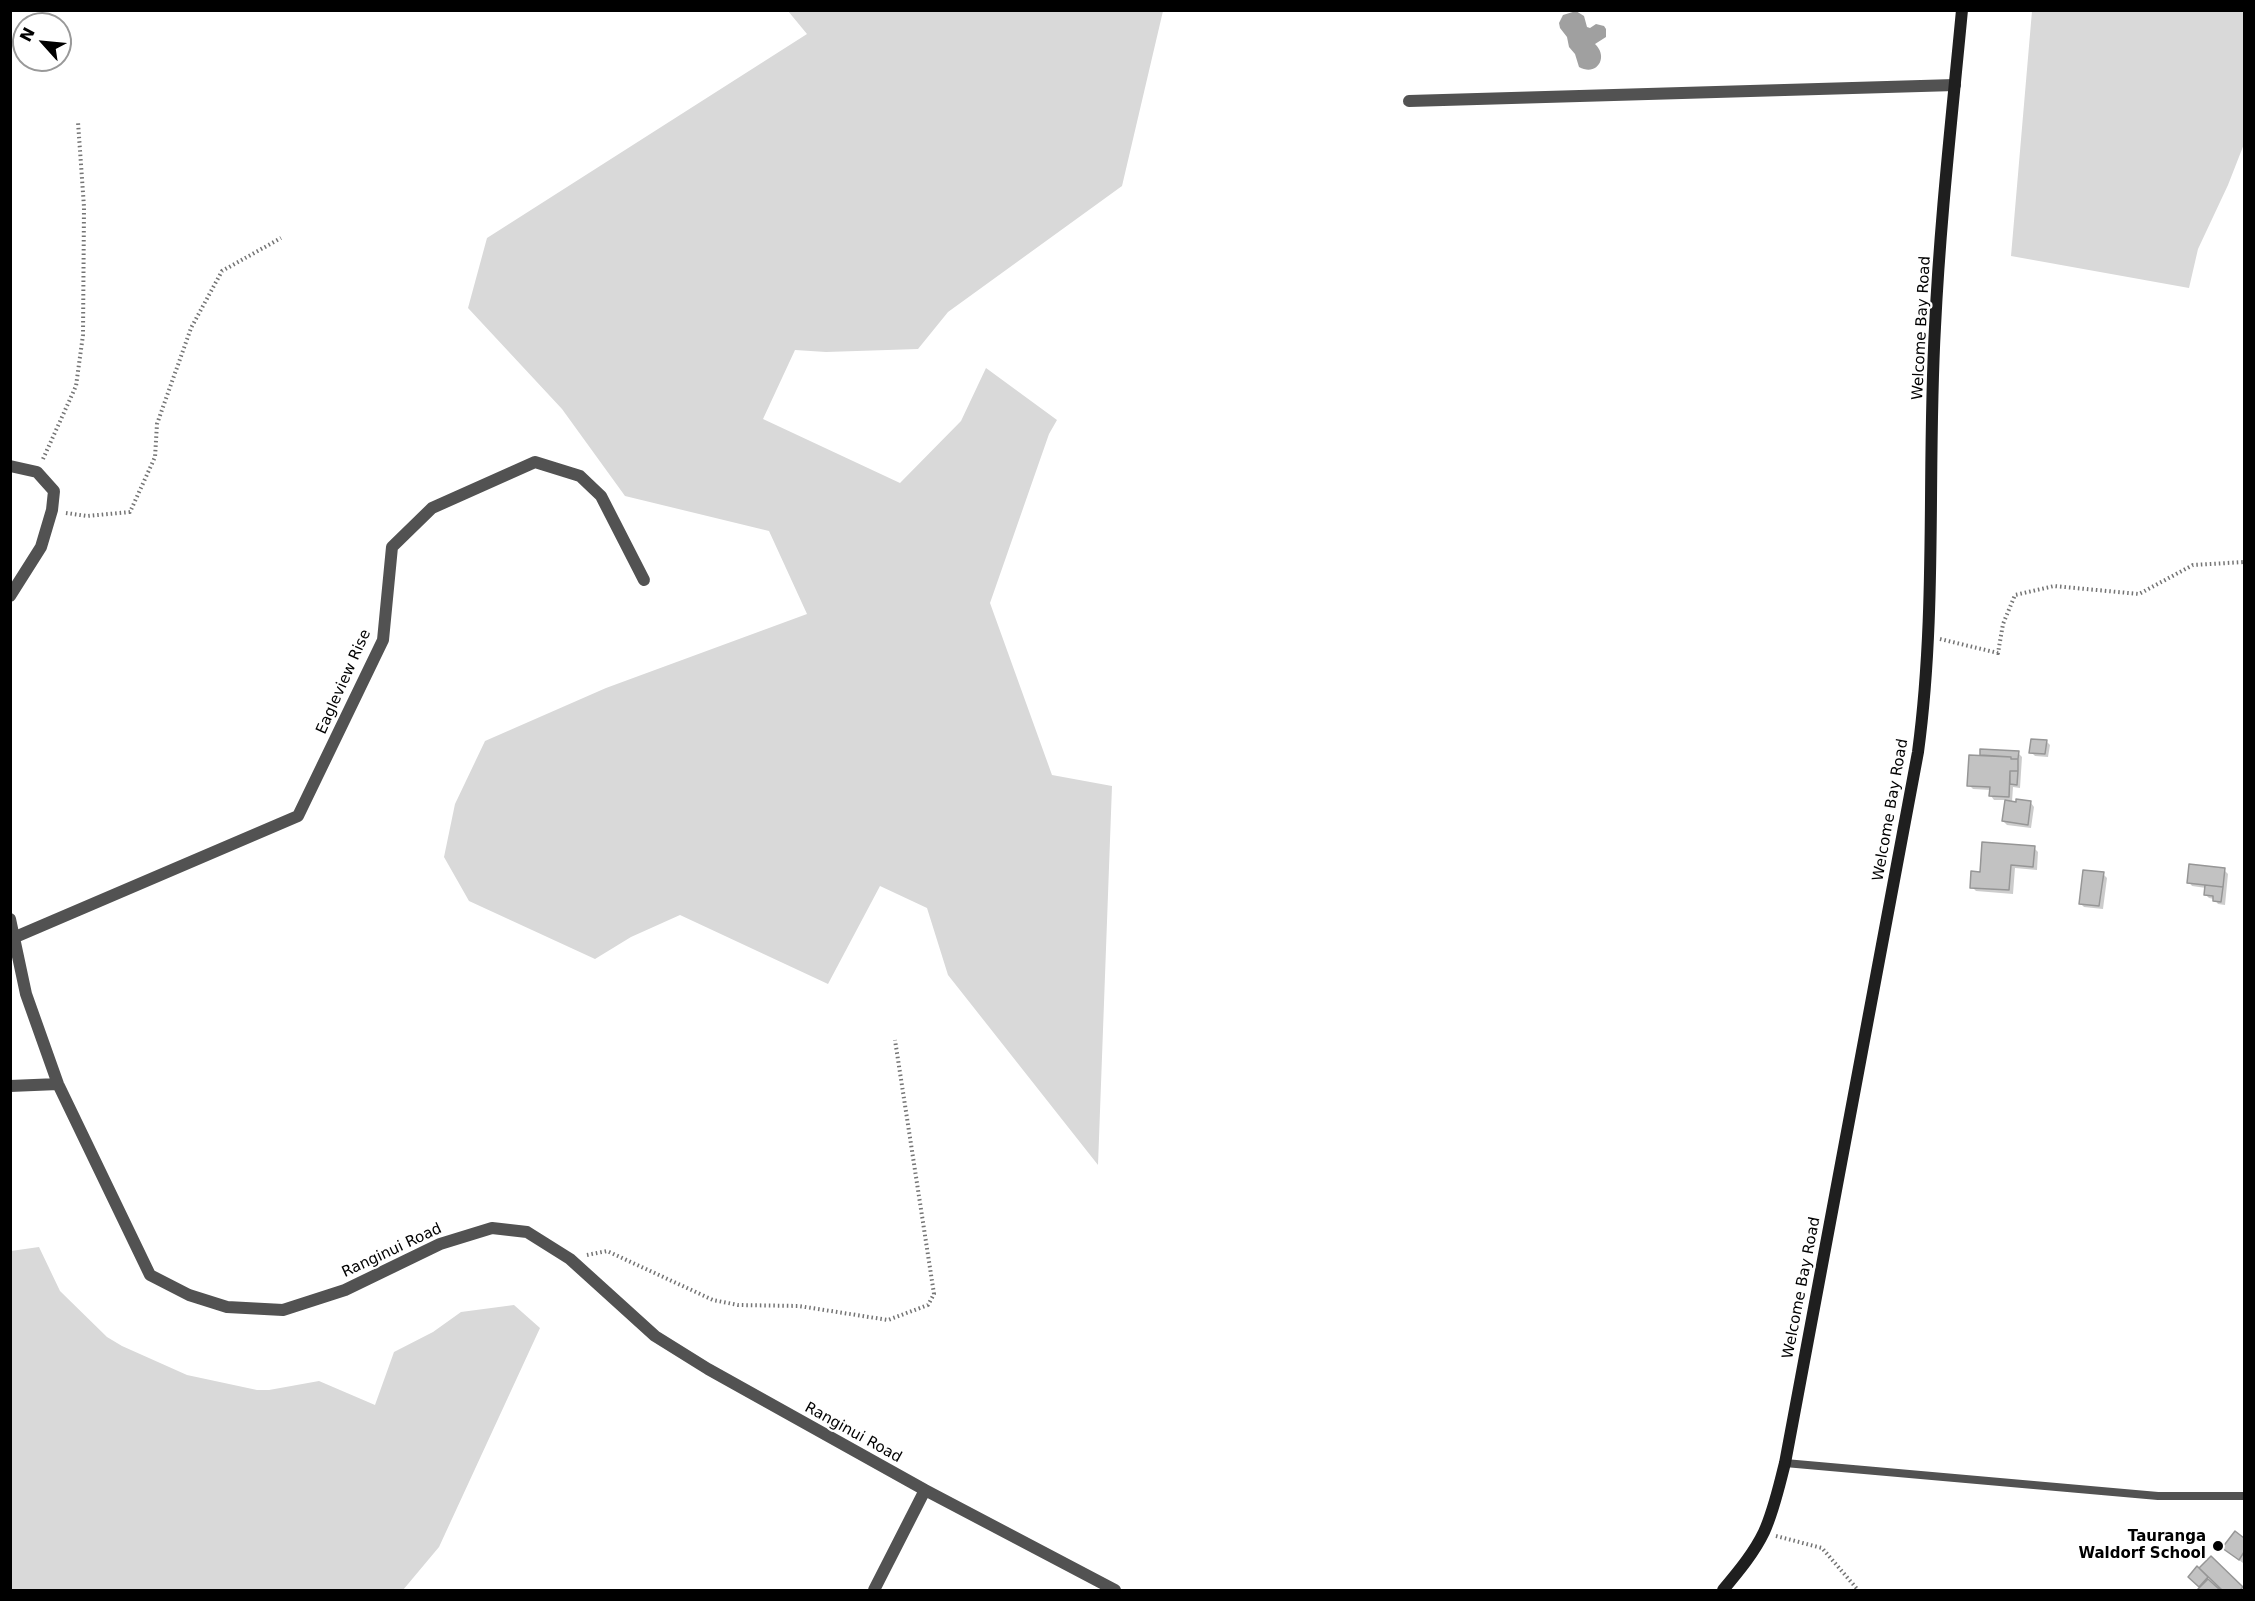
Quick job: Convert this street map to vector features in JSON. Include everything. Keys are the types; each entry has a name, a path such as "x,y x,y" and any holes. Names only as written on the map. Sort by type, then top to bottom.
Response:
{"main road":[{"name":"Welcome Bay Road","path":"1723,1590 1742,1568 1764,1533 1776,1500 1785,1463 1918,752 1926,692 1929,636 1935,327 1962,10"}],"street":[{"path":"1409,101 1954,85"},
{"name":"Eagleview Rise","path":"13,938 298,816 383,640 392,547 432,508 535,462 580,476 601,496 644,580"},
{"path":"10,466 37,472 54,491 52,510 41,547 10,596"},
{"name":"Ranginui Road","path":"10,919 26,994 58,1084 150,1275 189,1295 227,1307 283,1310 345,1290 440,1244 492,1228 527,1232 570,1259 655,1336 719,1375 925,1490 1115,1590"},
{"path":"10,1086 58,1084"},
{"path":"874,1590 925,1490"}],"lane":[{"path":"1785,1463 2158,1496 2244,1496"}],"path":[{"path":"37,472 76,386 83,335 84,207 78,122"},
{"path":"52,510 87,516 130,512 155,457 157,424 191,328 222,271 281,238"},
{"path":"1929,636 1998,654 2003,624 2015,595 2054,586 2139,594 2193,565 2244,562"},
{"path":"570,1259 607,1251 713,1300 738,1305 799,1306 888,1320 928,1305 933,1294 895,1040"},
{"path":"1764,1533 1822,1548 1858,1590"}],"shaded area":[{"path":"788,11 1163,11 1122,186 948,312 918,349 826,352 795,350 763,419 900,483 961,421 986,368 1057,420 1049,434 990,603 1052,775 1112,786 1098,1165 948,975 927,908 880,886 828,984 680,915 631,937 595,959 469,901 444,857 455,804 485,741 606,688 807,614 769,531 625,496 562,409 468,308 487,238 807,34"},
{"path":"1576,11 1584,16 1587,27 1590,28 1596,24 1606,29 1606,37 1595,44 1601,54 1601,60 1596,68 1579,67 1575,54 1569,47 1567,37 1560,28 1559,23 1563,15"},
{"path":"2032,11 2244,11 2244,144 2198,249 2189,288 2011,256"},
{"path":"39,1247 60,1291 107,1337 187,1375 257,1390 319,1381 375,1405 394,1352 433,1332 461,1312 514,1305 540,1328 439,1547 403,1590 11,1590 11,1251"}],"building":[{"path":"2031,739 2047,740 2045,754 2029,753"},
{"path":"1980,749 2019,751 2018,759 1980,755"},
{"path":"1969,755 2018,759 2018,771 2010,771 2009,797 1989,796 1990,787 1967,786"},
{"path":"2010,771 2018,771 2017,785 2010,784"},
{"path":"2016,799 2031,801 2028,825 2002,821 2005,800 2016,802"},
{"path":"1982,842 2035,846 2033,867 2011,865 2009,890 1970,888 1971,871 1980,872"},
{"path":"2189,864 2225,868 2223,887 2187,883"},
{"path":"2083,870 2104,872 2099,906 2079,904"},
{"path":"2205,885 2223,887 2221,902 2213,901 2213,896 2204,895"},
{"path":"2235,1531 2244,1538 2244,1552 2239,1560 2222,1548"},
{"path":"2211,1556 2243,1587 2240,1590 2222,1590 2199,1568"},
{"path":"2197,1566 2208,1577 2199,1587 2188,1577"},
{"path":"2208,1579 2220,1590 2197,1590"}],"place":[{"name":"Tauranga Waldorf School","path":"2218,1546"}]}
